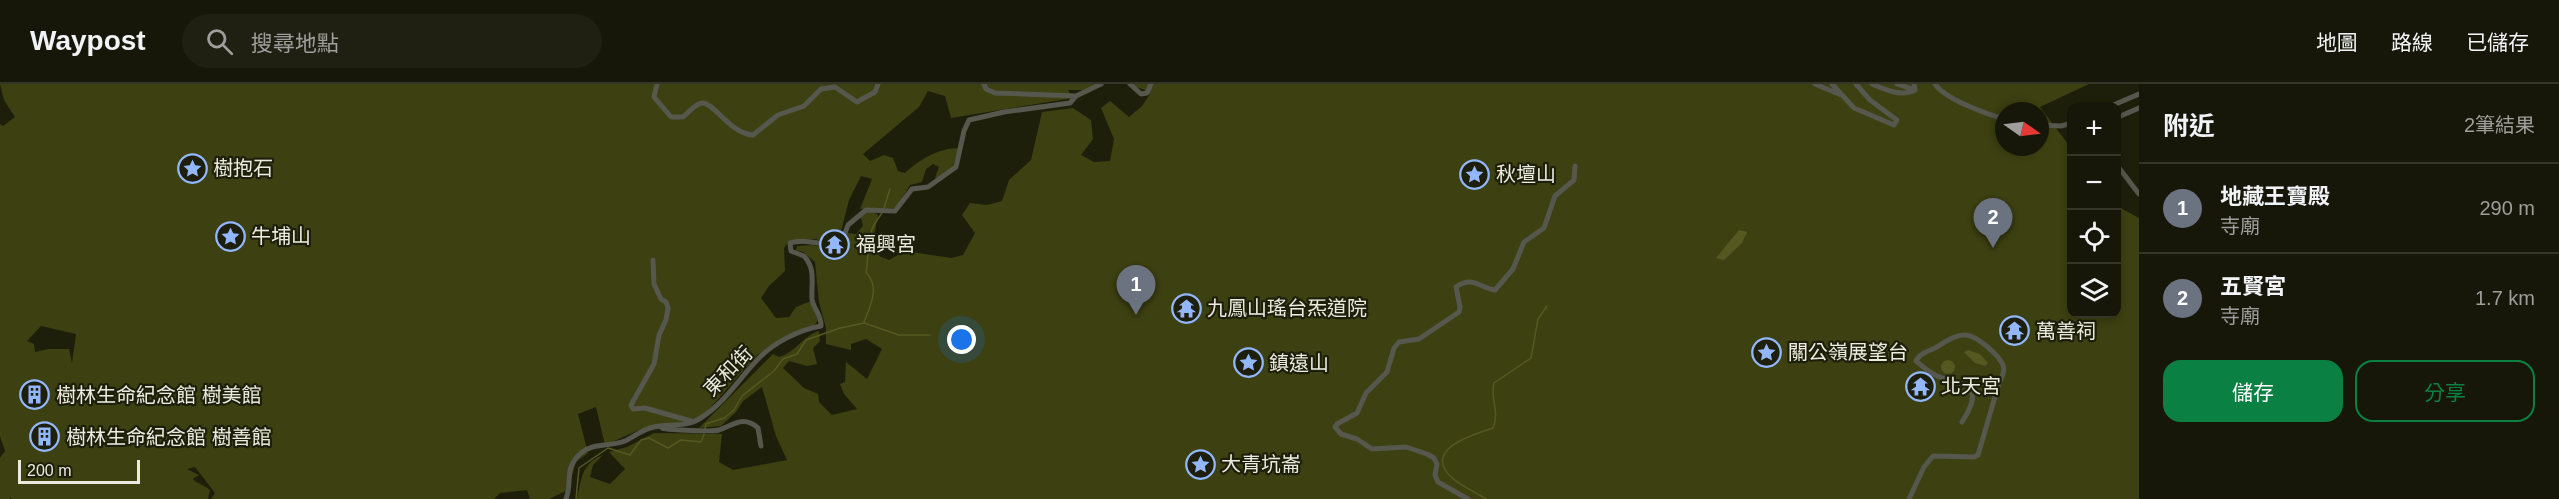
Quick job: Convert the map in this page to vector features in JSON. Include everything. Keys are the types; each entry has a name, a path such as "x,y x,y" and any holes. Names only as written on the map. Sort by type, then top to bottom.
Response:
{"street":[{"path":"657,84 654,97 671,117 683,117 695,106 702,103 709,104 727,124 743,133 753,135 778,115 804,106 821,89 835,87 857,102 875,92 878,84"},
{"path":"984,84 986,89 995,93 1076,96 1101,84"},
{"path":"1130,84 1141,94 1148,93 1151,84"},
{"path":"1815,84 1842,95"},
{"path":"1832,84 1854,108 1894,125 1897,120 1870,100 1856,84"},
{"path":"1872,84 1898,93 1915,87"},
{"path":"1897,84 1915,87"},
{"path":"1935,84 1940,91 1954,99 1995,115"},
{"path":"2120,102 2139,94"},
{"name":"東和街","path":"694,422 724,399 758,358 803,330 821,326 821,319 812,298 811,267 804,256 790,251 790,243 819,241 832,247 837,246 841,244 848,225 866,210 895,211 912,189 933,185 956,167 964,131 969,120 1004,112 1070,103 1076,96"},
{"path":"2121,116 2139,108"},
{"path":"2049,125 2067,124"},
{"path":"1468,499 1438,482 1435,475 1437,464 1434,458 1427,454 1406,447 1372,449 1357,439 1341,434 1335,427 1357,413 1366,393 1387,372 1394,348 1399,342 1419,339 1459,312 1456,287 1470,281 1491,290 1500,286 1513,269 1524,242 1544,228 1555,196 1574,180 1575,166"},
{"path":"2121,171 2139,194"},
{"path":"653,260 657,292 668,308 666,320 660,330 654,364 631,405 633,409 645,408 694,422"},
{"path":"1909,499 1924,467 1933,456 1974,457 1978,455 2004,373 2002,364 1995,355 1968,335 1948,340 1920,356 1917,361 1938,377 1955,380 1970,389 1973,397 1972,404 1962,422"},
{"path":"566,499 569,492 570,466 582,452 600,444 624,441 639,432 659,426 694,422"},
{"path":"659,426 672,431 717,431 733,423 747,422 758,428 762,446"}],"shaded area":[{"path":"0,84 1096,84 1083,90 1068,90 1073,98 951,118 945,96 928,91 919,107 863,154 870,161 884,155 893,158 898,171 905,173 930,155 959,148 953,167 939,178 935,178 939,167 933,164 926,169 922,182 910,185 896,208 860,209 872,179 861,176 849,200 838,243 829,245 816,239 789,241 784,248 785,271 769,286 761,298 776,318 789,317 796,307 811,301 818,320 814,326 796,331 757,355 703,416 671,425 639,430 605,445 596,407 578,414 588,453 576,462 568,490 549,499 530,499 527,490 500,493 494,499 211,499 215,493 195,467 187,469 199,475 193,479 210,490 208,499 12,499 10,497 10,499 0,499 0,458 5,451 0,436 0,124 3,126 15,117 4,100","holes":["41,326 76,334 72,363 69,349 48,349 35,352 34,344 27,341"]},
{"path":"1128,84 2089,84 2049,103 1995,102 1995,156 2049,156 2049,119 2067,143 2067,318 2121,318 2121,208 2139,218 2139,499 577,499 584,472 590,463 603,455 593,465 590,477 610,484 625,469 609,452 627,447 654,433 722,434 719,462 733,470 787,460 776,436 762,387 743,401 736,412 721,426 699,428 773,354 779,357 785,355 808,336 819,331 820,341 813,348 817,364 807,366 789,361 783,368 804,388 818,394 819,402 832,415 857,409 844,394 840,384 845,382 846,362 867,379 882,349 866,339 851,344 851,350 826,344 826,328 819,302 815,262 803,252 796,250 797,246 812,245 839,250 844,244 847,233 856,234 863,226 861,218 858,218 859,213 872,211 878,215 872,246 881,249 879,256 889,260 905,251 951,258 963,255 975,233 962,215 970,203 987,205 1002,201 1009,180 1031,160 1042,112 1073,108 1091,120 1093,139 1081,155 1094,162 1110,161 1114,139 1101,108 1110,101 1129,117 1142,106 1150,94"},
{"path":"1739,230 1747,232 1742,243 1724,260 1716,258"},
{"path":"1968,350 1980,354 1988,363 1985,366 1975,363 1964,352"},
{"path":"1945,360 1951,360 1955,367 1951,374 1945,374 1941,370 1941,364"}],"waterway":[{"path":"884,208 890,189"},
{"path":"864,322 873,296 873,284 866,272 869,241 872,229 882,213"},
{"path":"1486,499 1450,476 1443,466 1443,458 1447,450 1455,444 1493,428 1496,416 1494,383 1531,358 1538,319 1547,306"},
{"path":"705,429 706,424 724,418 734,410 742,396 774,371 783,359 797,354 806,340 840,328 864,323 899,335 930,335"},
{"path":"576,499 579,468 608,448 630,455 641,440 649,438 668,448 681,440 701,442 704,434"}],"place":[{"name":"樹抱石","path":"192,168"},
{"name":"秋壇山","path":"1475,174"},
{"name":"牛埔山","path":"230,236"},
{"name":"福興宮","path":"835,244"},
{"name":"五賢宮","path":"1993,248"},
{"name":"九鳳山瑤台炁道院","path":"1186,308"},
{"name":"地藏王寶殿","path":"1136,315"},
{"name":"萬善祠","path":"2015,331"},
{"name":"關公嶺展望台","path":"1767,352"},
{"name":"鎮遠山","path":"1248,363"},
{"name":"北天宮","path":"1920,386"},
{"name":"樹林生命紀念館 樹美館","path":"35,395"},
{"name":"樹林生命紀念館 樹善館","path":"45,437"},
{"name":"大青坑崙","path":"1200,464"}]}
